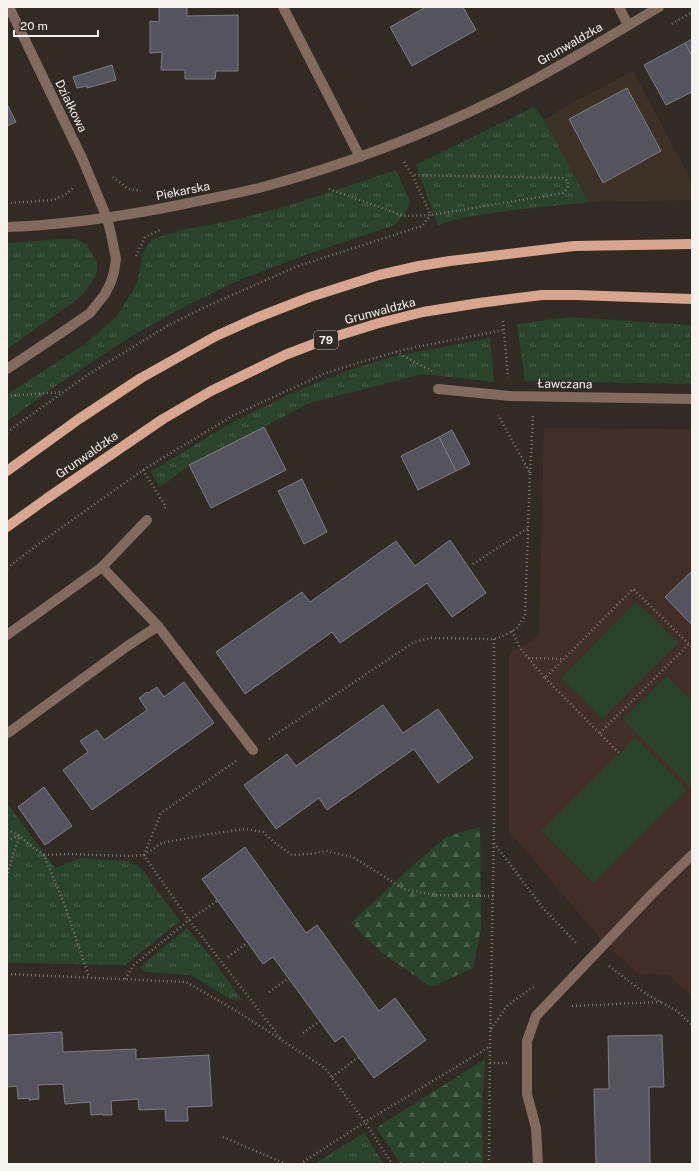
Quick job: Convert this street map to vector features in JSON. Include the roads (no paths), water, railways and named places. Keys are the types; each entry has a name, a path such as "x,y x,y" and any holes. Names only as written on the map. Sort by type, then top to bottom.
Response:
{"main road":[{"path":"7,471 79,419 141,378 216,336 310,296 379,275 450,261 574,246 692,244"},
{"name":"Grunwaldzka","path":"7,527 128,442 211,391 285,355 324,340 379,323 423,312 542,295 692,299"}],"street":[{"name":"Działkowa","path":"7,368 90,313 105,294 111,282 116,259 107,218 82,158 9,7"},
{"path":"283,7 360,157"},
{"path":"619,7 628,25"},
{"name":"Grunwaldzka","path":"360,157 445,123 500,98 553,70 659,7"},
{"name":"Piekarska","path":"7,227 54,224 107,218 154,210 259,188 360,157"},
{"name":"Ławczana","path":"438,389 510,396 692,399"},
{"path":"7,635 102,567 147,520"},
{"path":"102,567 158,626 253,750"},
{"path":"7,732 8,733 126,647 158,626"},
{"path":"538,1164 536,1128 527,1094 527,1041 536,1016 652,894 692,855"}]}
